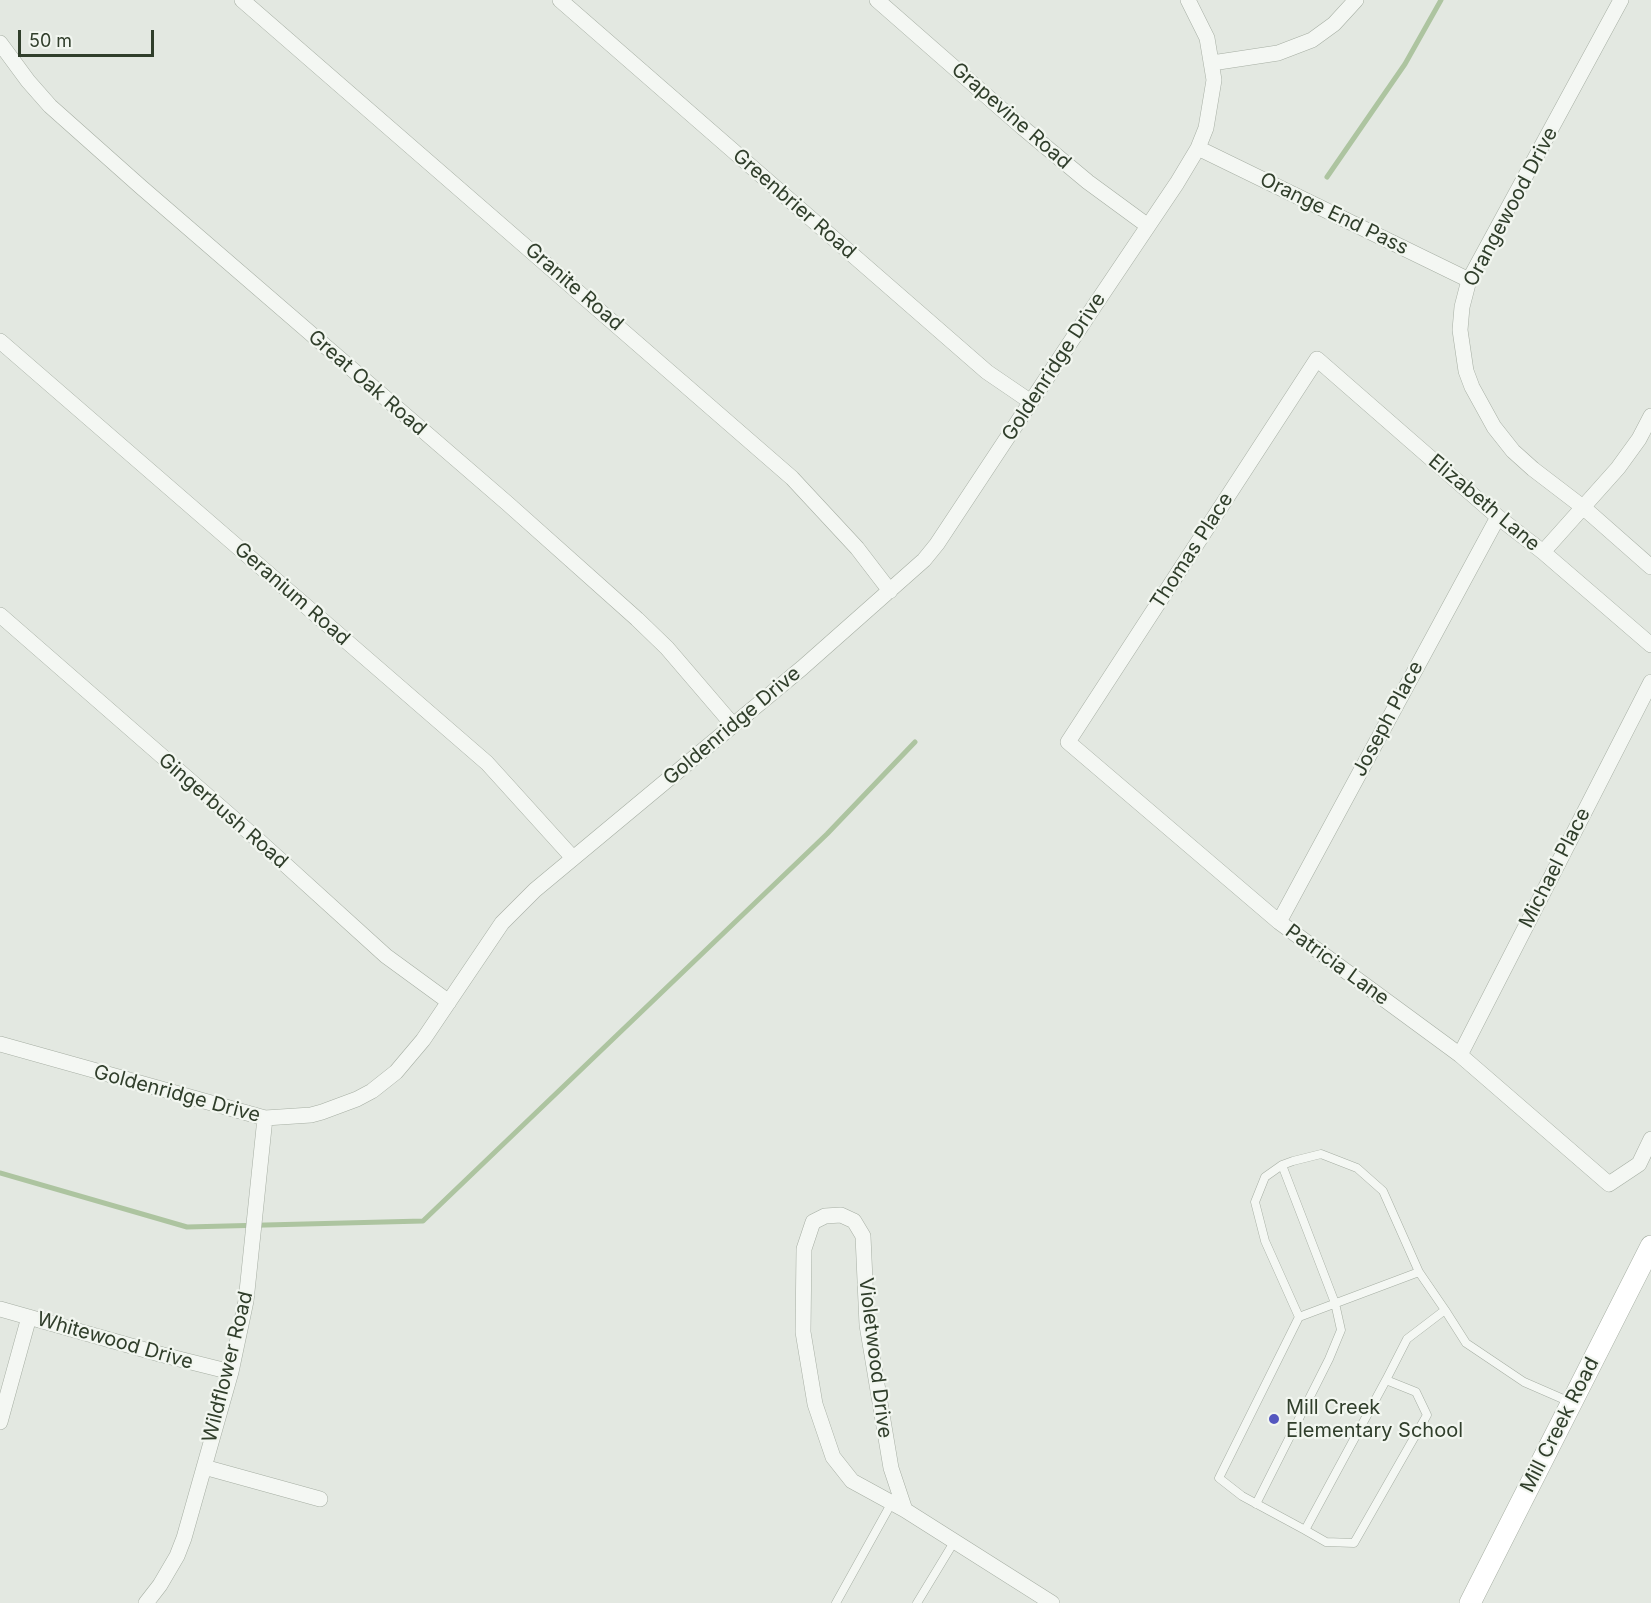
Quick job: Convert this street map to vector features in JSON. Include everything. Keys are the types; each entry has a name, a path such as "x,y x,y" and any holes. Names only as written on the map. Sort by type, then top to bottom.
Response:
{"main road":[{"name":"Mill Creek Road","path":"1470,1603 1651,1246"}],"street":[{"name":"Granite Road","path":"242,0 792,478 857,548 890,591"},
{"name":"Greenbrier Road","path":"560,0 987,372 1031,402"},
{"name":"Grapevine Road","path":"877,0 1038,141 1088,182 1148,226"},
{"name":"Goldenridge Drive","path":"0,1044 266,1118 311,1115 357,1099 372,1091 396,1072 423,1040 502,923 535,890 802,668 924,560 937,544 1198,148 1206,128 1212,96 1212,63 1207,38 1188,0"},
{"path":"1212,63 1278,53 1312,40 1334,24 1356,0"},
{"name":"Orangewood Drive","path":"1621,0 1469,280 1462,307 1460,330 1462,350 1472,387 1494,427 1513,451 1584,508 1651,567"},
{"name":"Great Oak Road","path":"0,43 50,106 637,619 667,648 733,725"},
{"name":"Orange End Pass","path":"1198,148 1469,280"},
{"name":"Geranium Road","path":"0,341 487,763 573,858"},
{"name":"Elizabeth Lane","path":"1317,359 1498,517 1543,552 1651,645"},
{"name":"Thomas Place","path":"1068,742 1317,359"},
{"path":"1543,552 1618,468 1639,439 1651,416"},
{"name":"Joseph Place","path":"1279,922 1498,517"},
{"name":"Gingerbush Road","path":"0,615 257,839 386,956 449,1002"},
{"name":"Michael Place","path":"1460,1055 1651,682"},
{"name":"Patricia Lane","path":"1068,742 1279,922 1460,1055 1609,1184 1639,1164 1651,1139"},
{"name":"Wildflower Road","path":"146,1603 177,1556 184,1538 231,1372 246,1300 266,1118"},
{"name":"Violetwood Drive","path":"898,1507 867,1325 863,1236 854,1221 841,1215 825,1216 813,1222 804,1249 803,1332 814,1404 833,1457 852,1481 1052,1603"},
{"name":"Whitewood Drive","path":"0,1309 231,1372"},
{"path":"0,1422 29,1317"},
{"path":"204,1467 320,1499"}],"lane":[{"path":"1299,1317 1265,1241 1255,1202 1265,1177 1282,1165 1321,1154 1357,1168 1383,1191 1419,1272 1467,1343 1524,1382 1571,1403"},
{"path":"1256,1504 1329,1359 1341,1330 1335,1303 1282,1165"},
{"path":"1386,1380 1416,1392 1427,1415 1354,1543 1326,1542 1242,1496 1219,1478 1299,1317 1419,1272"},
{"path":"1305,1530 1407,1339 1445,1310"},
{"path":"836,1603 898,1507"},
{"path":"917,1603 954,1542"}],"waterway":[{"path":"1327,177 1405,64 1441,0"},
{"path":"0,1173 187,1227 423,1221 827,834 915,742"}],"place":[{"name":"Mill Creek Elementary School","path":"1274,1419"}]}
